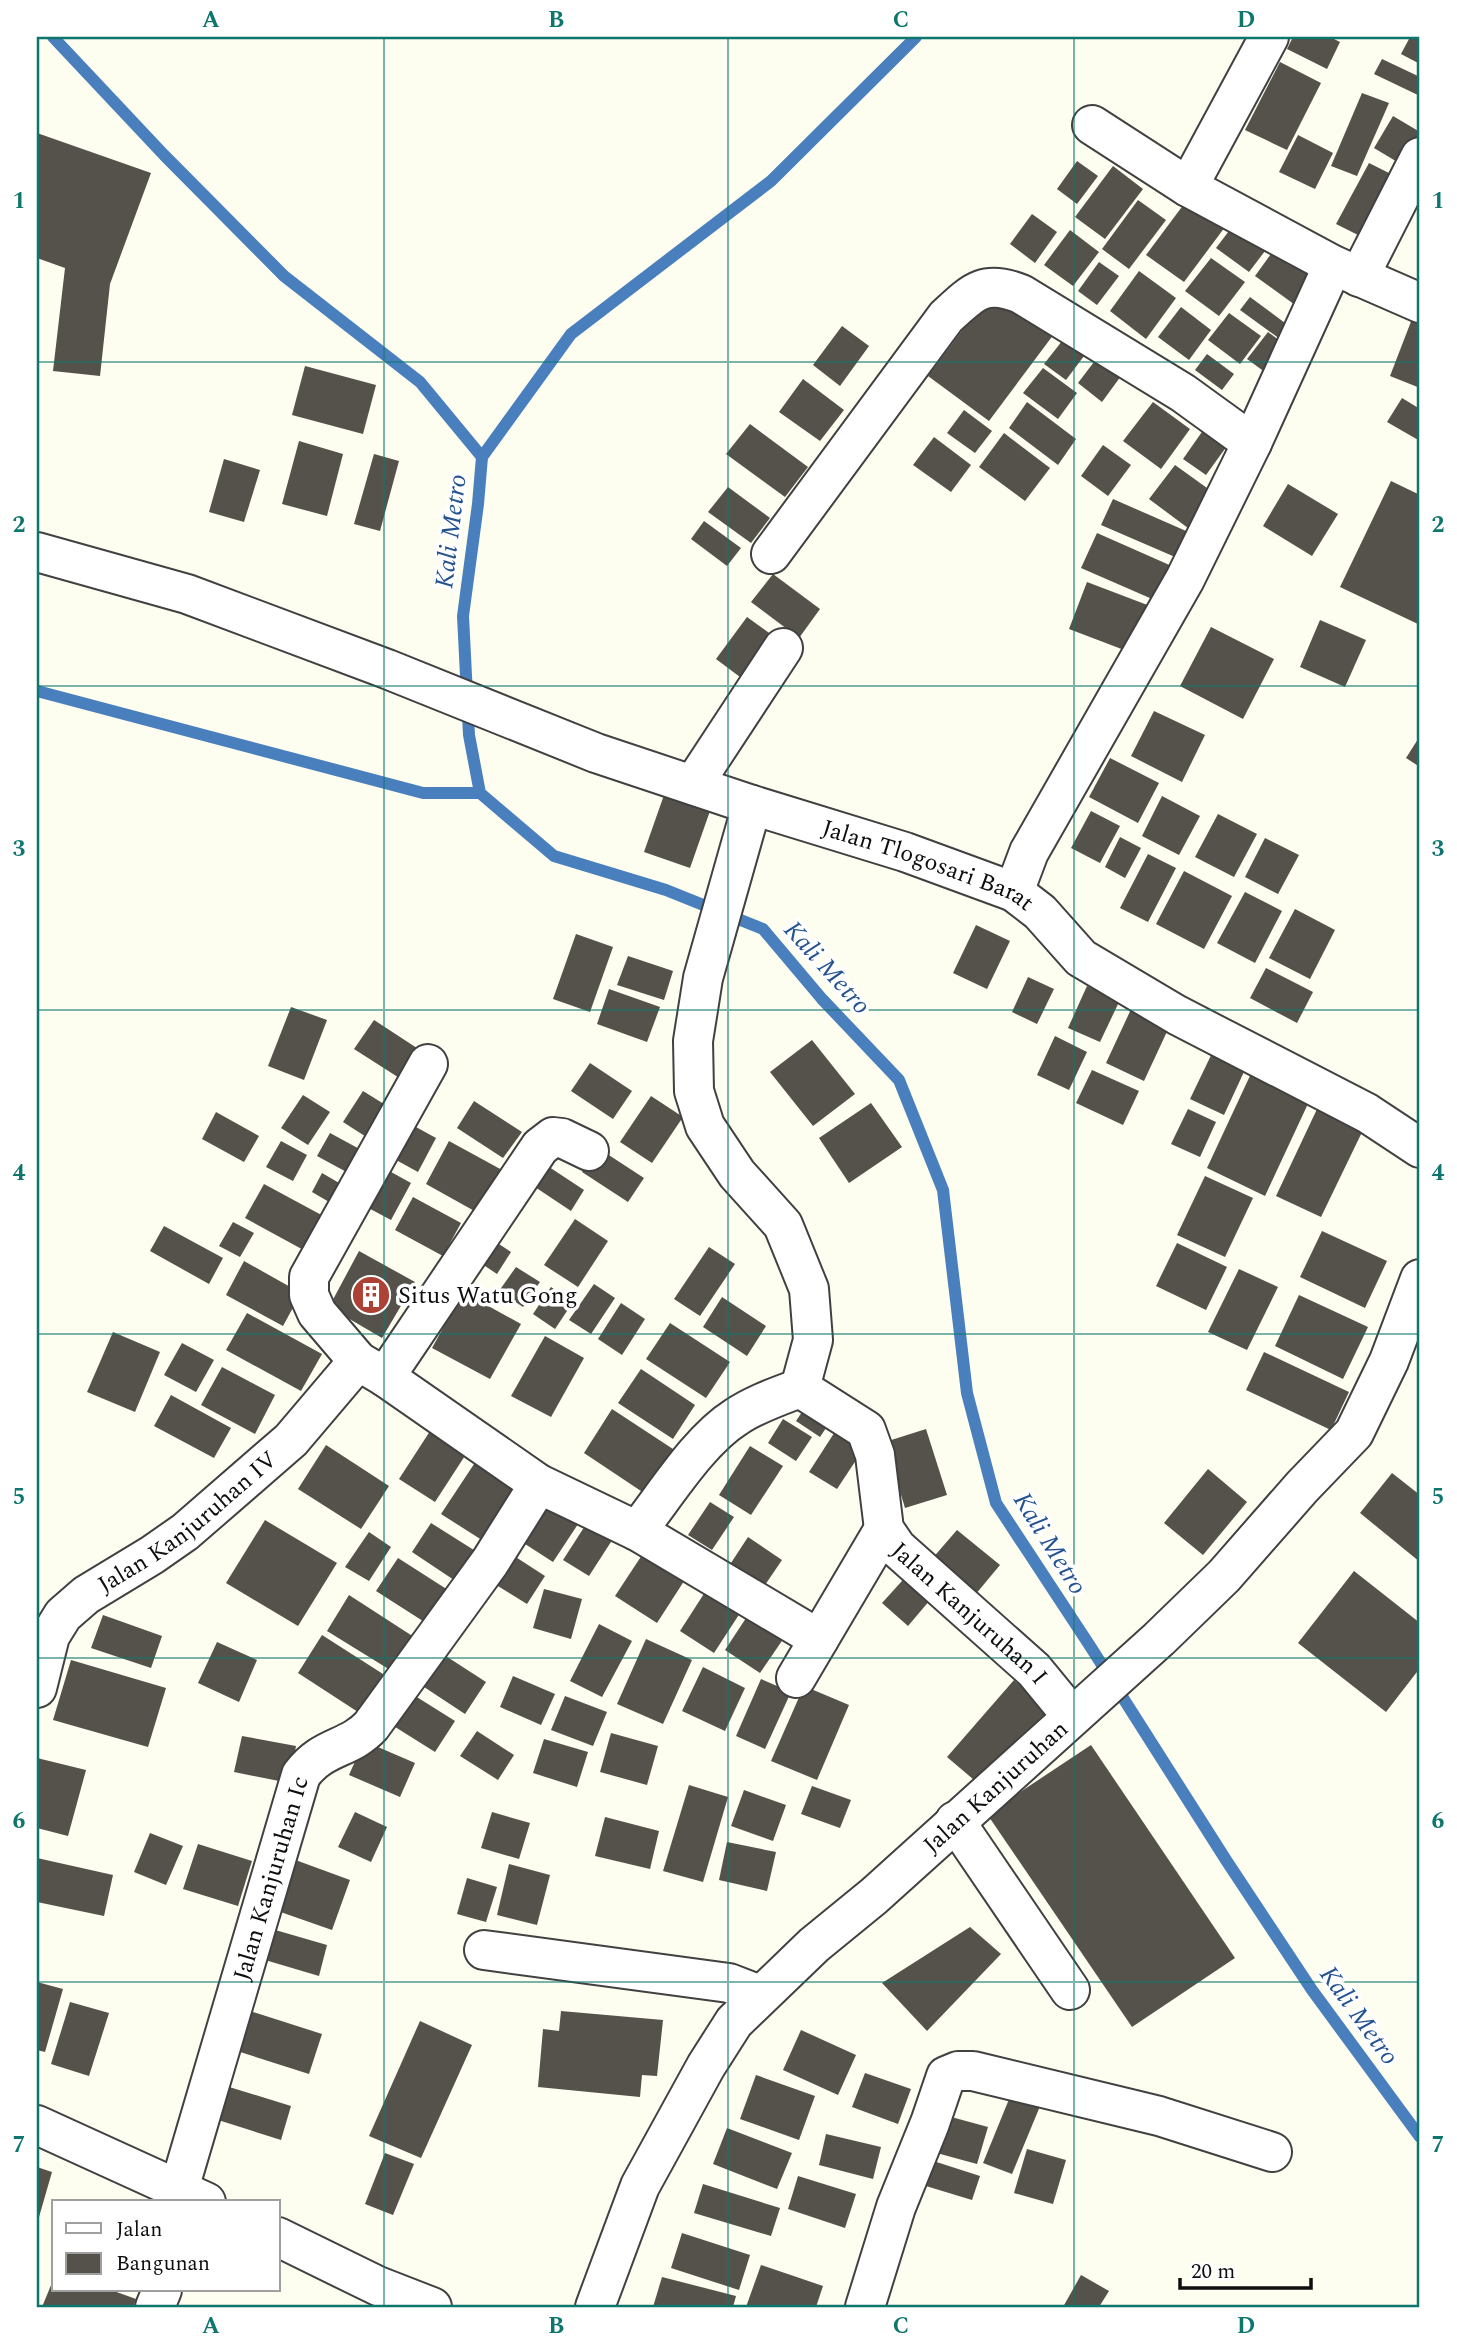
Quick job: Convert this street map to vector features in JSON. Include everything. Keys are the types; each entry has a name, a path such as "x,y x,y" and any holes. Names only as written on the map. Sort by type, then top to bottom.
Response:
{"street":[{"path":"1188,187 1269,37"},
{"path":"1092,125 1188,187 1346,271 1420,303"},
{"path":"1014,892 1029,852 1185,579 1252,443 1346,271 1420,157"},
{"path":"771,554 946,317 970,295 986,286 1004,287 1021,295 1182,393 1252,443"},
{"name":"Jalan Tlogosari Barat","path":"37,552 187,594 387,669 596,753 905,852 1014,892 1040,912 1081,958 1177,1015 1367,1113 1420,1148"},
{"path":"693,785 783,648"},
{"path":"637,1531 714,1435 735,1417 800,1388 813,1340 809,1289 783,1224 737,1174 705,1126 694,1091 692,1041 703,978 752,805"},
{"path":"428,1064 309,1277 309,1295 317,1313 372,1369 539,1484 637,1531 819,1639"},
{"name":"Jalan Kanjuruhan IV","path":"37,1688 50,1636 63,1615 86,1595 185,1532 372,1369 540,1147 553,1137 562,1138 589,1152"},
{"name":"Jalan Kanjuruhan","path":"595,2307 640,2186 706,2066 734,2022 814,1945 874,1896 1159,1639 1224,1576 1294,1494 1353,1433 1389,1361 1420,1279"},
{"name":"Jalan Kanjuruhan I","path":"800,1388 866,1430 875,1455 884,1529 897,1548 918,1569 979,1619 1077,1711"},
{"name":"Jalan Kanjuruhan Ic","path":"194,2198 301,1775 310,1762 335,1746 354,1741 371,1726 491,1562 539,1484"},
{"path":"796,1678 884,1529"},
{"path":"955,1821 1070,1990"},
{"path":"484,1950 729,1983 760,1995"},
{"path":"866,2307 896,2207 946,2076 958,2071 972,2071 1146,2112 1272,2152"},
{"path":"37,2125 194,2198"},
{"path":"280,2238 378,2286 432,2307"}],"building":[{"path":"1293,37 1330,37 1340,42 1327,69 1287,49"},
{"path":"1410,37 1420,40 1420,64 1401,54"},
{"path":"1382,59 1420,77 1420,96 1374,74"},
{"path":"1280,62 1321,83 1287,150 1245,130"},
{"path":"1362,93 1389,103 1357,176 1331,166"},
{"path":"1393,116 1420,132 1420,138 1404,166 1374,148"},
{"path":"37,133 151,173 110,284 100,376 53,371 65,268 37,258"},
{"path":"1298,135 1333,153 1315,189 1279,172"},
{"path":"1077,161 1098,176 1077,204 1057,189"},
{"path":"1369,163 1407,182 1374,243 1336,224"},
{"path":"1113,166 1143,189 1105,239 1075,217"},
{"path":"1138,200 1166,220 1129,269 1102,249"},
{"path":"1187,200 1225,227 1184,282 1146,255"},
{"path":"1032,214 1057,232 1035,263 1010,244"},
{"path":"1232,227 1265,251 1249,272 1216,248"},
{"path":"1070,230 1099,252 1073,286 1044,265"},
{"path":"1276,247 1322,282 1302,310 1255,276"},
{"path":"1211,258 1245,282 1219,316 1185,291"},
{"path":"1099,262 1119,276 1097,305 1078,291"},
{"path":"1139,271 1176,298 1146,339 1110,311"},
{"path":"993,289 1054,334 989,421 928,376"},
{"path":"1250,297 1289,326 1280,339 1240,310"},
{"path":"1181,307 1211,330 1189,360 1158,337"},
{"path":"1229,313 1261,336 1240,364 1208,340"},
{"path":"1412,319 1420,322 1420,388 1390,376"},
{"path":"842,326 869,346 840,386 813,365"},
{"path":"1268,332 1294,351 1273,378 1247,359"},
{"path":"1066,336 1087,352 1066,380 1044,364"},
{"path":"1207,354 1234,374 1222,390 1195,370"},
{"path":"1097,358 1121,376 1102,402 1078,383"},
{"path":"305,366 376,385 363,434 292,415"},
{"path":"1043,368 1077,393 1058,419 1023,393"},
{"path":"803,379 844,410 820,441 779,412"},
{"path":"1402,398 1420,409 1420,441 1387,422"},
{"path":"1027,402 1076,439 1058,465 1009,428"},
{"path":"1153,402 1190,429 1161,469 1123,441"},
{"path":"964,410 992,431 975,453 947,433"},
{"path":"750,424 808,467 785,497 726,454"},
{"path":"1204,429 1227,446 1206,475 1183,459"},
{"path":"1004,433 1050,468 1025,501 979,467"},
{"path":"934,437 971,465 951,492 913,465"},
{"path":"299,441 343,454 327,516 282,504"},
{"path":"1103,445 1131,465 1108,496 1081,476"},
{"path":"374,454 399,461 380,531 354,524"},
{"path":"224,459 260,470 244,522 209,512"},
{"path":"1175,465 1214,493 1188,528 1149,499"},
{"path":"1391,481 1420,495 1420,625 1340,587"},
{"path":"1288,484 1338,514 1312,556 1263,526"},
{"path":"728,487 770,518 751,543 708,512"},
{"path":"1113,499 1193,534 1182,560 1101,525"},
{"path":"704,521 741,548 727,566 691,539"},
{"path":"1097,533 1174,567 1159,602 1081,568"},
{"path":"773,574 820,609 799,638 751,602"},
{"path":"1087,582 1150,606 1132,653 1069,629"},
{"path":"747,617 776,638 744,680 716,659"},
{"path":"1320,620 1366,640 1345,687 1300,667"},
{"path":"1211,627 1274,659 1243,719 1180,686"},
{"path":"1154,711 1205,735 1182,782 1131,756"},
{"path":"1420,736 1420,767 1406,758"},
{"path":"1110,758 1159,783 1138,823 1089,797"},
{"path":"664,795 710,811 690,868 644,852"},
{"path":"1162,796 1200,816 1179,855 1142,836"},
{"path":"1091,811 1120,826 1100,863 1071,848"},
{"path":"1218,814 1257,834 1234,877 1195,857"},
{"path":"1120,837 1141,848 1125,878 1105,867"},
{"path":"1265,838 1299,855 1278,894 1245,877"},
{"path":"1148,854 1176,868 1148,922 1120,908"},
{"path":"1184,871 1232,896 1204,949 1156,924"},
{"path":"1245,892 1282,911 1255,963 1217,943"},
{"path":"1295,909 1335,930 1310,979 1269,958"},
{"path":"976,925 1010,941 987,989 953,973"},
{"path":"576,934 613,947 590,1012 553,999"},
{"path":"628,956 673,971 664,1000 617,985"},
{"path":"1266,968 1313,992 1297,1023 1250,998"},
{"path":"1028,977 1054,989 1037,1024 1012,1012"},
{"path":"1087,986 1119,1002 1100,1042 1068,1028"},
{"path":"609,989 660,1007 647,1042 597,1024"},
{"path":"1133,1005 1171,1023 1144,1081 1106,1063"},
{"path":"291,1007 327,1020 304,1080 268,1066"},
{"path":"374,1020 423,1052 404,1081 354,1049"},
{"path":"1055,1036 1087,1052 1069,1090 1037,1075"},
{"path":"812,1040 855,1094 813,1126 770,1072"},
{"path":"1216,1045 1249,1061 1224,1115 1190,1099"},
{"path":"590,1063 632,1091 613,1119 571,1091"},
{"path":"1255,1065 1313,1093 1265,1196 1207,1168"},
{"path":"1092,1070 1139,1091 1123,1125 1076,1103"},
{"path":"363,1091 392,1109 371,1140 343,1122"},
{"path":"303,1095 330,1112 308,1145 281,1128"},
{"path":"651,1096 683,1117 652,1163 620,1142"},
{"path":"474,1101 522,1132 503,1158 457,1128"},
{"path":"871,1103 902,1147 849,1183 819,1138"},
{"path":"1318,1107 1364,1128 1321,1217 1276,1196"},
{"path":"1188,1109 1216,1122 1200,1157 1171,1144"},
{"path":"216,1112 259,1136 244,1162 202,1139"},
{"path":"405,1121 436,1138 418,1172 387,1155"},
{"path":"330,1133 365,1152 352,1175 317,1156"},
{"path":"281,1141 307,1155 293,1181 266,1167"},
{"path":"449,1141 502,1170 478,1213 426,1184"},
{"path":"598,1148 644,1178 628,1202 582,1172"},
{"path":"540,1161 584,1190 571,1211 526,1181"},
{"path":"382,1167 411,1183 391,1220 361,1204"},
{"path":"322,1173 346,1187 336,1206 312,1192"},
{"path":"1205,1176 1253,1198 1225,1257 1177,1235"},
{"path":"264,1184 327,1218 309,1253 245,1218"},
{"path":"413,1197 461,1223 443,1256 395,1230"},
{"path":"575,1219 608,1241 578,1287 544,1265"},
{"path":"233,1222 254,1233 240,1257 219,1246"},
{"path":"164,1226 223,1258 209,1284 150,1251"},
{"path":"1322,1231 1387,1261 1365,1308 1300,1277"},
{"path":"485,1235 511,1252 497,1274 470,1256"},
{"path":"1177,1243 1227,1267 1206,1310 1156,1286"},
{"path":"709,1247 735,1264 700,1316 674,1299"},
{"name":"Situs Watu Gong","path":"359,1251 415,1282 382,1338 329,1307"},
{"path":"244,1261 301,1293 283,1326 226,1295"},
{"path":"516,1267 540,1282 523,1307 499,1291"},
{"path":"1239,1269 1278,1287 1247,1350 1208,1332"},
{"path":"594,1284 615,1298 591,1334 569,1320"},
{"path":"551,1287 573,1302 555,1329 533,1314"},
{"path":"463,1292 521,1324 490,1379 432,1348"},
{"path":"1299,1295 1368,1327 1343,1379 1275,1346"},
{"path":"722,1297 766,1326 747,1356 703,1327"},
{"path":"621,1303 645,1319 622,1355 598,1339"},
{"path":"247,1313 322,1354 301,1391 226,1350"},
{"path":"670,1323 730,1362 706,1398 646,1359"},
{"path":"113,1332 160,1352 135,1412 87,1392"},
{"path":"545,1336 584,1358 551,1417 511,1396"},
{"path":"182,1343 214,1360 196,1392 164,1375"},
{"path":"1264,1352 1349,1392 1331,1430 1246,1390"},
{"path":"222,1367 275,1395 255,1434 201,1405"},
{"path":"641,1369 695,1405 673,1439 618,1403"},
{"path":"171,1395 231,1428 214,1458 154,1426"},
{"path":"808,1403 832,1419 820,1437 796,1421"},
{"path":"612,1409 676,1451 647,1495 584,1453"},
{"path":"783,1419 812,1437 796,1461 768,1443"},
{"path":"434,1425 470,1448 435,1502 399,1479"},
{"path":"838,1427 866,1445 837,1489 809,1472"},
{"path":"926,1429 947,1495 905,1508 885,1442"},
{"path":"326,1445 389,1486 361,1529 298,1489"},
{"path":"750,1446 783,1466 751,1515 719,1495"},
{"path":"480,1455 523,1483 485,1542 441,1514"},
{"path":"1208,1469 1247,1502 1203,1555 1164,1523"},
{"path":"1392,1473 1420,1495 1420,1562 1360,1513"},
{"path":"553,1495 584,1515 553,1562 522,1542"},
{"path":"710,1502 734,1517 712,1550 688,1535"},
{"path":"592,1515 618,1531 589,1576 563,1560"},
{"path":"265,1520 337,1563 298,1626 226,1583"},
{"path":"431,1523 477,1552 457,1582 412,1552"},
{"path":"957,1530 1000,1565 975,1595 931,1560"},
{"path":"369,1532 391,1547 369,1581 345,1567"},
{"path":"748,1537 782,1560 763,1588 729,1566"},
{"path":"644,1552 686,1578 657,1623 615,1596"},
{"path":"511,1554 545,1576 527,1604 493,1583"},
{"path":"398,1558 448,1590 426,1623 376,1591"},
{"path":"911,1571 936,1593 908,1626 882,1603"},
{"path":"1354,1571 1420,1623 1420,1668 1386,1712 1298,1643"},
{"path":"544,1589 582,1599 571,1639 533,1628"},
{"path":"707,1589 742,1610 714,1653 680,1631"},
{"path":"349,1595 417,1639 395,1673 327,1631"},
{"path":"750,1612 786,1635 760,1673 725,1650"},
{"path":"103,1615 162,1636 151,1668 91,1648"},
{"path":"599,1624 632,1641 602,1697 570,1681"},
{"path":"322,1635 383,1674 358,1712 298,1673"},
{"path":"646,1639 692,1660 663,1724 617,1704"},
{"path":"217,1642 257,1660 239,1702 198,1683"},
{"path":"438,1651 486,1682 465,1714 418,1683"},
{"path":"71,1660 166,1688 148,1747 53,1720"},
{"path":"703,1667 745,1688 725,1731 682,1711"},
{"path":"513,1676 555,1694 541,1725 500,1707"},
{"path":"761,1679 791,1692 765,1749 736,1736"},
{"path":"1014,1680 1054,1715 987,1791 947,1757"},
{"path":"804,1686 849,1705 817,1780 771,1761"},
{"path":"412,1694 455,1721 435,1752 392,1725"},
{"path":"565,1696 607,1712 593,1746 551,1730"},
{"path":"477,1731 514,1755 498,1780 460,1756"},
{"path":"611,1733 658,1746 647,1785 600,1772"},
{"path":"242,1736 296,1746 289,1783 234,1772"},
{"path":"544,1739 588,1752 577,1787 533,1773"},
{"path":"364,1741 415,1763 400,1797 349,1775"},
{"path":"1091,1745 1235,1958 1132,2027 987,1814"},
{"path":"37,1758 86,1770 68,1836 37,1828"},
{"path":"689,1785 728,1797 703,1882 663,1871"},
{"path":"812,1786 851,1800 840,1828 801,1814"},
{"path":"744,1790 786,1805 773,1841 731,1826"},
{"path":"355,1812 387,1827 371,1862 338,1847"},
{"path":"492,1812 530,1823 519,1859 481,1848"},
{"path":"605,1817 659,1831 650,1869 595,1856"},
{"path":"150,1833 183,1846 166,1885 134,1872"},
{"path":"727,1842 776,1852 767,1891 719,1880"},
{"path":"198,1844 252,1861 238,1906 183,1889"},
{"path":"37,1858 113,1875 104,1916 37,1902"},
{"path":"290,1858 350,1880 332,1930 272,1909"},
{"path":"509,1864 550,1875 537,1925 497,1915"},
{"path":"467,1878 497,1887 486,1922 457,1914"},
{"path":"265,1927 327,1945 319,1976 255,1957"},
{"path":"970,1927 1001,1954 927,2031 882,1983"},
{"path":"37,1982 63,1989 45,2052 37,2050"},
{"path":"70,2002 109,2013 89,2076 51,2064"},
{"path":"247,2010 322,2034 309,2074 234,2050"},
{"path":"561,2011 663,2020 657,2076 642,2075 640,2097 538,2087 543,2029 559,2031"},
{"path":"420,2021 472,2045 421,2158 369,2136"},
{"path":"801,2030 856,2055 838,2095 783,2070"},
{"path":"865,2073 911,2089 898,2124 852,2107"},
{"path":"756,2075 815,2096 799,2140 740,2119"},
{"path":"226,2086 291,2106 281,2140 215,2119"},
{"path":"1014,2087 1043,2099 1012,2174 983,2163"},
{"path":"944,2115 988,2127 977,2164 933,2152"},
{"path":"727,2128 792,2153 777,2189 713,2164"},
{"path":"826,2134 881,2147 873,2179 819,2165"},
{"path":"1027,2149 1066,2160 1053,2204 1014,2193"},
{"path":"385,2153 414,2164 393,2215 365,2204"},
{"path":"924,2158 980,2176 972,2200 916,2183"},
{"path":"37,2167 52,2172 37,2224"},
{"path":"798,2176 856,2194 845,2228 788,2209"},
{"path":"703,2184 780,2208 771,2236 694,2213"},
{"path":"682,2233 750,2255 739,2290 671,2268"},
{"path":"761,2265 823,2286 816,2307 746,2307"},
{"path":"1081,2275 1109,2291 1099,2307 1063,2307"},
{"path":"662,2277 736,2296 733,2307 653,2307"},
{"path":"52,2283 52,2292 117,2292 136,2299 133,2307 42,2307"}],"waterway":[{"name":"Kali Metro","path":"53,37 164,155 284,276 420,382 482,457 463,616 469,735 480,793 554,856 666,890 763,929 822,999 899,1080 943,1190 967,1393 996,1503 1312,1990 1420,2137"},
{"path":"482,457 571,334 771,181 916,37"},
{"path":"37,691 423,793 480,793"}],"place":[{"name":"Situs Watu Gong","path":"371,1295"}]}
